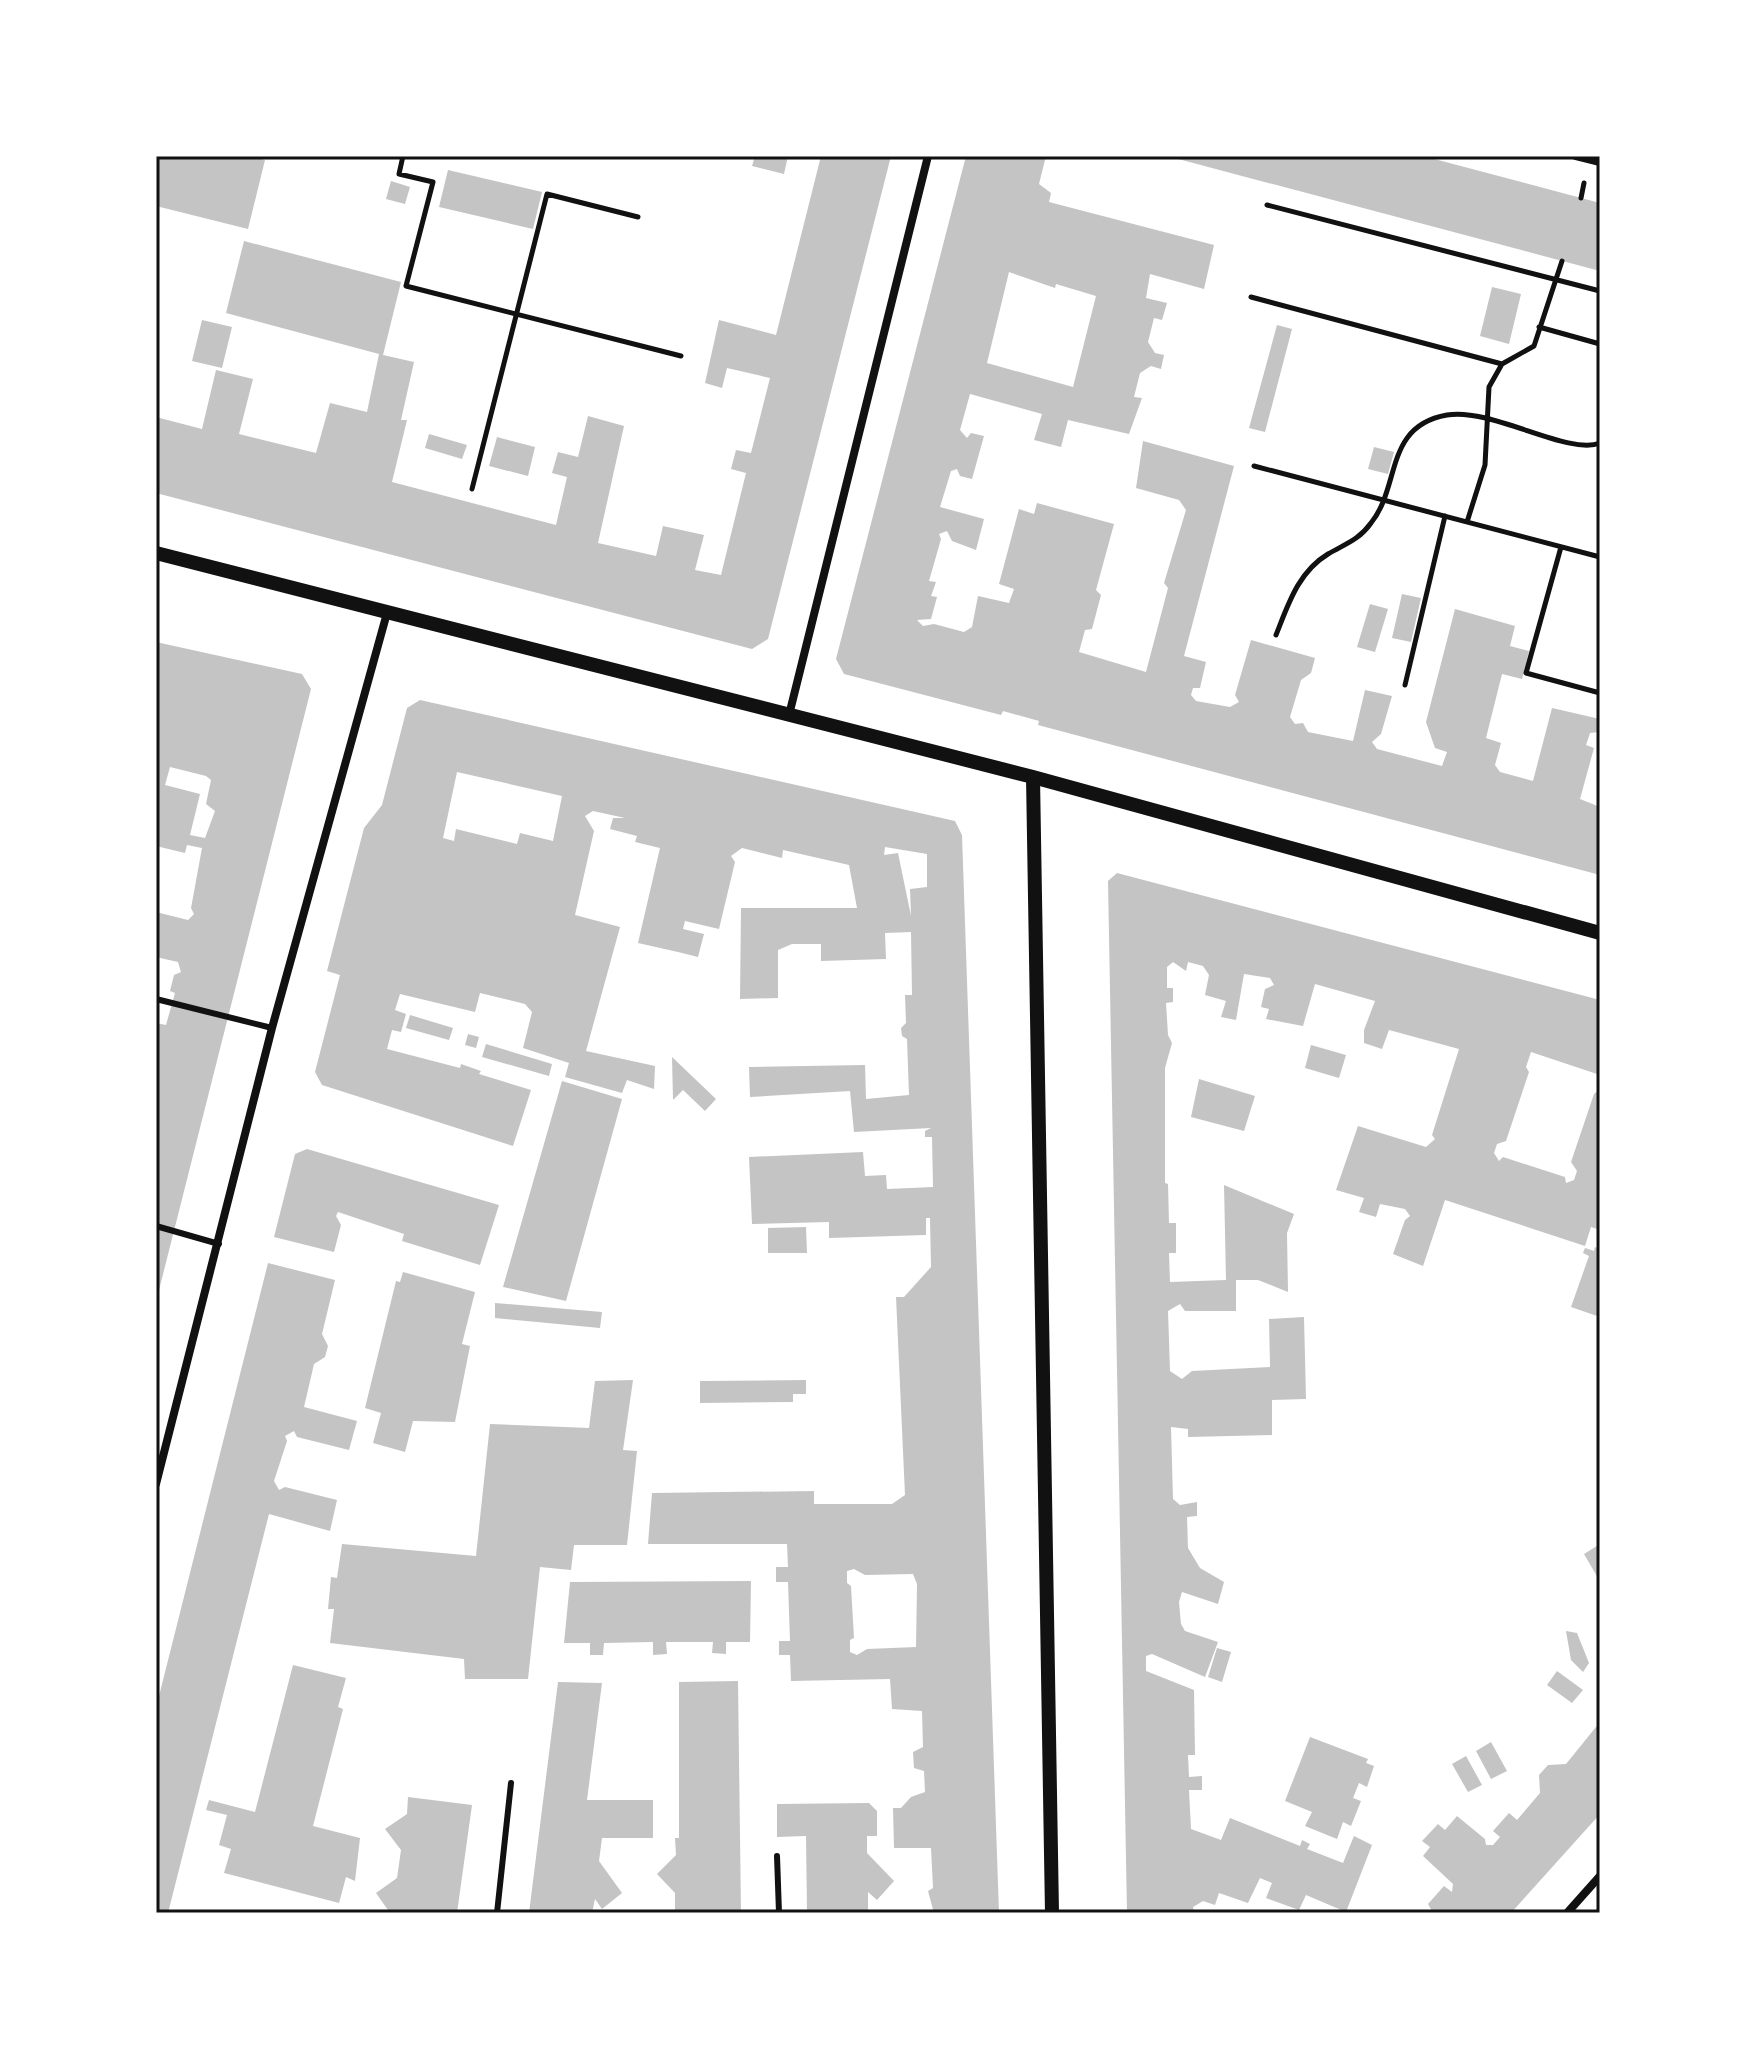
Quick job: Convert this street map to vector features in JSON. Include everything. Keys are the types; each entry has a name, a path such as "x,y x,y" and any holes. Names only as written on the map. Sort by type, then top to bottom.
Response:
{"street":[{"path":"789,715 928,156"},
{"path":"1576,156 1600,162"},
{"path":"156,553 1033,777 1600,933"},
{"path":"156,1484 272,1028 387,613"},
{"path":"1033,777 1052,1913"},
{"path":"1567,1913 1600,1876"}],"lane":[{"path":"156,999 272,1028"},
{"path":"156,1226 219,1244"},
{"path":"497,1913 511,1783"},
{"path":"777,1856 779,1913"}],"path":[{"path":"403,156 399,174 433,182 406,286 681,356"},
{"path":"472,489 547,194 638,217"},
{"path":"1267,205 1600,291"},
{"path":"1467,522 1485,465 1489,387 1502,364 1534,346 1562,261"},
{"path":"1251,297 1502,364"},
{"path":"1539,327 1600,344"},
{"path":"1276,635 1295,588 1310,570 1326,555 1357,540 1374,520 1404,440 1426,424 1448,415 1488,419 1555,437 1572,446 1600,443"},
{"path":"1254,466 1600,557"},
{"path":"1405,685 1445,516"},
{"path":"1561,547 1526,673 1600,693"}],"building":[{"path":"156,156 249,156 265,160 248,229 156,206"},
{"path":"755,156 788,156 784,174 752,166"},
{"path":"821,156 891,156 768,639 752,649 156,493 156,417 202,429 216,370 253,379 239,434 316,453 330,403 367,412 379,354 226,313 244,241 401,282 383,355 414,362 401,420 407,420 392,482 556,525 567,477 552,473 558,452 578,457 588,416 624,426 598,543 656,556 663,526 704,535 695,570 721,575 746,473 731,469 736,450 751,453 770,378 727,368 722,388 705,383 719,320 776,335"},
{"path":"966,156 1046,156 1039,184 1051,193 1049,202 1214,245 1204,289 1150,274 1146,298 1167,303 1162,320 1154,318 1148,342 1155,353 1164,355 1161,369 1151,366 1140,373 1134,397 1142,398 1129,434 1068,420 1061,447 1034,440 1042,414 970,394 960,430 967,438 971,433 984,436 972,479 960,476 957,469 951,471 940,507 984,519 976,550 952,541 947,531 939,534 941,539 929,581 936,582 931,596 937,597 931,619 917,620 923,626 934,624 964,632 972,627 978,596 1009,603 1014,589 999,584 1019,509 1034,514 1037,503 1114,524 1096,590 1101,595 1092,629 1085,630 1079,652 1146,672 1168,588 1164,583 1186,510 1179,500 1136,488 1143,441 1234,466 1184,656 1206,662 1200,688 1193,688 1191,695 1196,701 1230,707 1239,702 1235,695 1251,640 1315,658 1311,673 1301,680 1290,717 1295,724 1303,723 1308,732 1353,741 1365,690 1392,696 1381,734 1372,742 1377,749 1442,766 1447,752 1435,748 1426,722 1455,609 1515,626 1510,646 1529,651 1522,679 1502,674 1486,738 1501,743 1495,765 1500,772 1533,781 1552,708 1600,719 1599,732 1590,733 1586,745 1594,748 1580,799 1600,807 1600,875 1038,725 1039,721 1003,711 1001,715 844,674 836,659","holes":["1009,272 1055,288 1056,284 1096,296 1073,387 987,363"]},
{"path":"1167,156 1423,156 1600,203 1600,271"},
{"path":"448,170 542,192 533,229 439,207"},
{"path":"391,181 410,187 405,204 386,199"},
{"path":"1492,287 1521,294 1509,344 1480,336"},
{"path":"202,320 232,327 222,368 192,361"},
{"path":"1277,325 1292,329 1265,432 1249,428"},
{"path":"429,434 467,445 462,459 425,448"},
{"path":"497,437 535,447 528,476 489,466"},
{"path":"1374,447 1394,452 1388,474 1368,469"},
{"path":"1402,594 1421,598 1411,642 1392,638"},
{"path":"1370,604 1388,609 1375,652 1357,647"},
{"path":"156,642 302,674 311,689 157,1298 156,1023 166,1025 175,993 170,991 174,975 181,972 178,962 156,957 156,912 188,920 194,914 191,908 202,848 187,845 185,853 156,846","holes":["170,767 211,780 206,804 215,811 205,838 190,835 200,794 165,785"]},
{"path":"420,700 955,821 962,835 999,1913 934,1913 928,1891 933,1888 931,1848 894,1848 893,1808 901,1808 911,1797 925,1792 924,1771 914,1768 913,1752 923,1747 922,1711 892,1709 890,1679 791,1681 790,1655 779,1655 779,1641 790,1641 788,1582 776,1582 776,1567 788,1567 787,1544 648,1544 652,1493 814,1491 814,1504 892,1504 905,1495 896,1297 904,1297 931,1267 930,1218 926,1218 926,1235 829,1238 829,1222 752,1224 749,1157 863,1152 865,1176 886,1175 887,1189 933,1187 932,1137 925,1137 925,1131 931,1128 854,1132 850,1091 750,1097 749,1067 865,1065 866,1099 909,1095 907,1039 902,1036 901,1028 906,1023 905,995 912,995 911,932 885,933 886,959 821,961 821,944 792,944 778,950 778,998 740,999 741,908 857,908 849,865 783,850 782,858 742,848 731,856 735,862 719,929 685,921 683,929 704,934 698,957 638,943 660,848 635,842 637,836 610,829 613,818 625,818 593,811 585,816 594,831 575,915 620,927 586,1051 655,1066 654,1089 627,1080 622,1093 565,1077 569,1063 523,1048 532,1012 525,1004 480,993 475,1012 400,994 395,1010 406,1014 401,1032 392,1030 387,1049 460,1068 461,1064 481,1071 479,1074 531,1090 513,1146 322,1085 315,1072 340,975 327,971 364,828 382,805 407,708","holes":["457,772 562,796 553,841 520,833 517,844 456,829 454,841 443,838","885,847 927,854 927,887 910,889 911,916 898,853 884,855","854,1569 865,1575 913,1574 917,1584 916,1647 867,1649 857,1655 850,1652 850,1640 854,1638 851,1586 847,1583 847,1571"]},
{"path":"1117,873 1600,1000 1600,1075 1531,1052 1526,1067 1529,1072 1506,1141 1497,1144 1494,1153 1499,1161 1503,1157 1565,1177 1566,1183 1574,1180 1577,1171 1571,1162 1594,1094 1600,1089 1600,1230 1591,1227 1585,1246 1445,1200 1423,1266 1393,1254 1405,1220 1410,1216 1405,1209 1380,1204 1376,1217 1359,1212 1364,1198 1336,1190 1358,1126 1426,1147 1435,1139 1432,1135 1459,1049 1389,1030 1382,1049 1364,1043 1364,1030 1375,1001 1315,984 1303,1026 1266,1019 1269,1009 1261,1007 1265,989 1274,985 1270,978 1244,974 1236,1020 1221,1017 1226,1001 1205,995 1209,975 1203,966 1188,962 1186,971 1173,962 1167,967 1167,988 1173,988 1173,1002 1166,1003 1168,1035 1172,1043 1165,1068 1165,1183 1168,1184 1169,1223 1176,1223 1176,1253 1169,1253 1170,1282 1226,1280 1224,1185 1294,1214 1287,1233 1288,1292 1258,1280 1236,1280 1236,1311 1185,1311 1180,1304 1168,1311 1170,1371 1182,1379 1192,1371 1270,1367 1269,1319 1304,1317 1306,1399 1272,1400 1272,1435 1188,1437 1188,1429 1171,1427 1173,1499 1180,1505 1197,1502 1197,1516 1187,1517 1188,1548 1200,1568 1224,1582 1218,1604 1182,1592 1179,1602 1181,1624 1185,1631 1218,1642 1205,1677 1152,1654 1146,1656 1146,1671 1194,1690 1195,1755 1188,1755 1189,1777 1202,1776 1202,1790 1189,1790 1191,1829 1221,1840 1230,1818 1300,1846 1302,1840 1310,1844 1307,1849 1343,1863 1354,1836 1372,1845 1346,1912 1306,1895 1299,1910 1266,1898 1272,1883 1260,1878 1248,1903 1219,1893 1215,1905 1203,1901 1193,1907 1194,1913 1127,1913 1108,881"},
{"path":"410,1015 453,1028 449,1040 406,1028"},
{"path":"468,1034 479,1037 476,1048 465,1045"},
{"path":"486,1044 552,1064 549,1076 482,1057"},
{"path":"1311,1045 1346,1055 1339,1078 1305,1068"},
{"path":"672,1057 716,1099 705,1111 683,1090 673,1100"},
{"path":"1199,1079 1255,1096 1244,1131 1191,1117"},
{"path":"562,1081 622,1099 566,1301 503,1287"},
{"path":"307,1149 499,1205 480,1265 402,1241 404,1234 338,1212 336,1216 341,1225 334,1252 274,1237 295,1154"},
{"path":"806,1227 807,1253 768,1253 768,1228"},
{"path":"1595,1247 1600,1249 1600,1317 1571,1307 1589,1256 1583,1253 1585,1248 1594,1251"},
{"path":"268,1263 335,1280 322,1334 328,1346 325,1357 314,1364 304,1407 357,1421 349,1450 297,1437 294,1431 285,1436 287,1441 274,1481 279,1490 285,1487 337,1500 330,1531 269,1514 168,1913 156,1913 156,1708"},
{"path":"403,1272 475,1292 462,1344 470,1346 455,1422 413,1421 405,1452 373,1443 381,1413 365,1408 396,1281 400,1282"},
{"path":"495,1303 602,1312 600,1328 495,1318"},
{"path":"633,1380 623,1450 637,1451 627,1545 574,1545 571,1570 540,1567 528,1679 465,1679 464,1659 330,1643 334,1609 328,1609 331,1577 337,1578 342,1544 476,1556 490,1424 589,1428 595,1381"},
{"path":"806,1380 806,1394 793,1394 793,1402 700,1403 700,1381"},
{"path":"1600,1544 1600,1576 1598,1578 1584,1554"},
{"path":"751,1581 750,1642 726,1642 726,1654 712,1653 713,1642 666,1642 667,1654 653,1655 653,1642 604,1643 603,1655 590,1655 590,1643 564,1643 570,1582"},
{"path":"1566,1631 1577,1633 1589,1663 1583,1672 1571,1660"},
{"path":"1217,1648 1231,1652 1222,1682 1208,1677"},
{"path":"293,1665 346,1678 338,1707 343,1709 313,1826 360,1838 355,1881 346,1877 339,1903 224,1873 231,1849 219,1845 227,1815 206,1810 209,1800 255,1812"},
{"path":"1557,1671 1583,1690 1572,1703 1547,1685"},
{"path":"738,1681 741,1913 675,1913 675,1893 657,1874 676,1855 675,1838 679,1838 679,1682"},
{"path":"558,1682 602,1683 587,1800 653,1800 653,1838 602,1838 599,1861 622,1893 602,1909 595,1899 592,1913 529,1913"},
{"path":"1600,1722 1600,1814 1511,1913 1433,1913 1428,1904 1444,1886 1452,1892 1453,1884 1423,1856 1430,1847 1422,1841 1438,1824 1445,1830 1457,1816 1485,1839 1486,1845 1493,1845 1500,1837 1493,1831 1509,1813 1517,1820 1540,1793 1539,1775 1548,1765 1566,1764"},
{"path":"1310,1737 1368,1759 1366,1763 1374,1766 1367,1787 1359,1783 1353,1798 1361,1801 1351,1826 1343,1822 1337,1839 1305,1826 1312,1812 1285,1801"},
{"path":"1491,1742 1507,1771 1491,1779 1476,1751"},
{"path":"1466,1756 1482,1785 1468,1792 1452,1764"},
{"path":"408,1797 472,1805 457,1913 390,1913 376,1893 397,1878 401,1850 385,1829 407,1814"},
{"path":"869,1803 877,1811 877,1836 867,1836 867,1853 894,1881 877,1900 868,1892 868,1913 807,1913 806,1836 777,1837 777,1804"}]}
